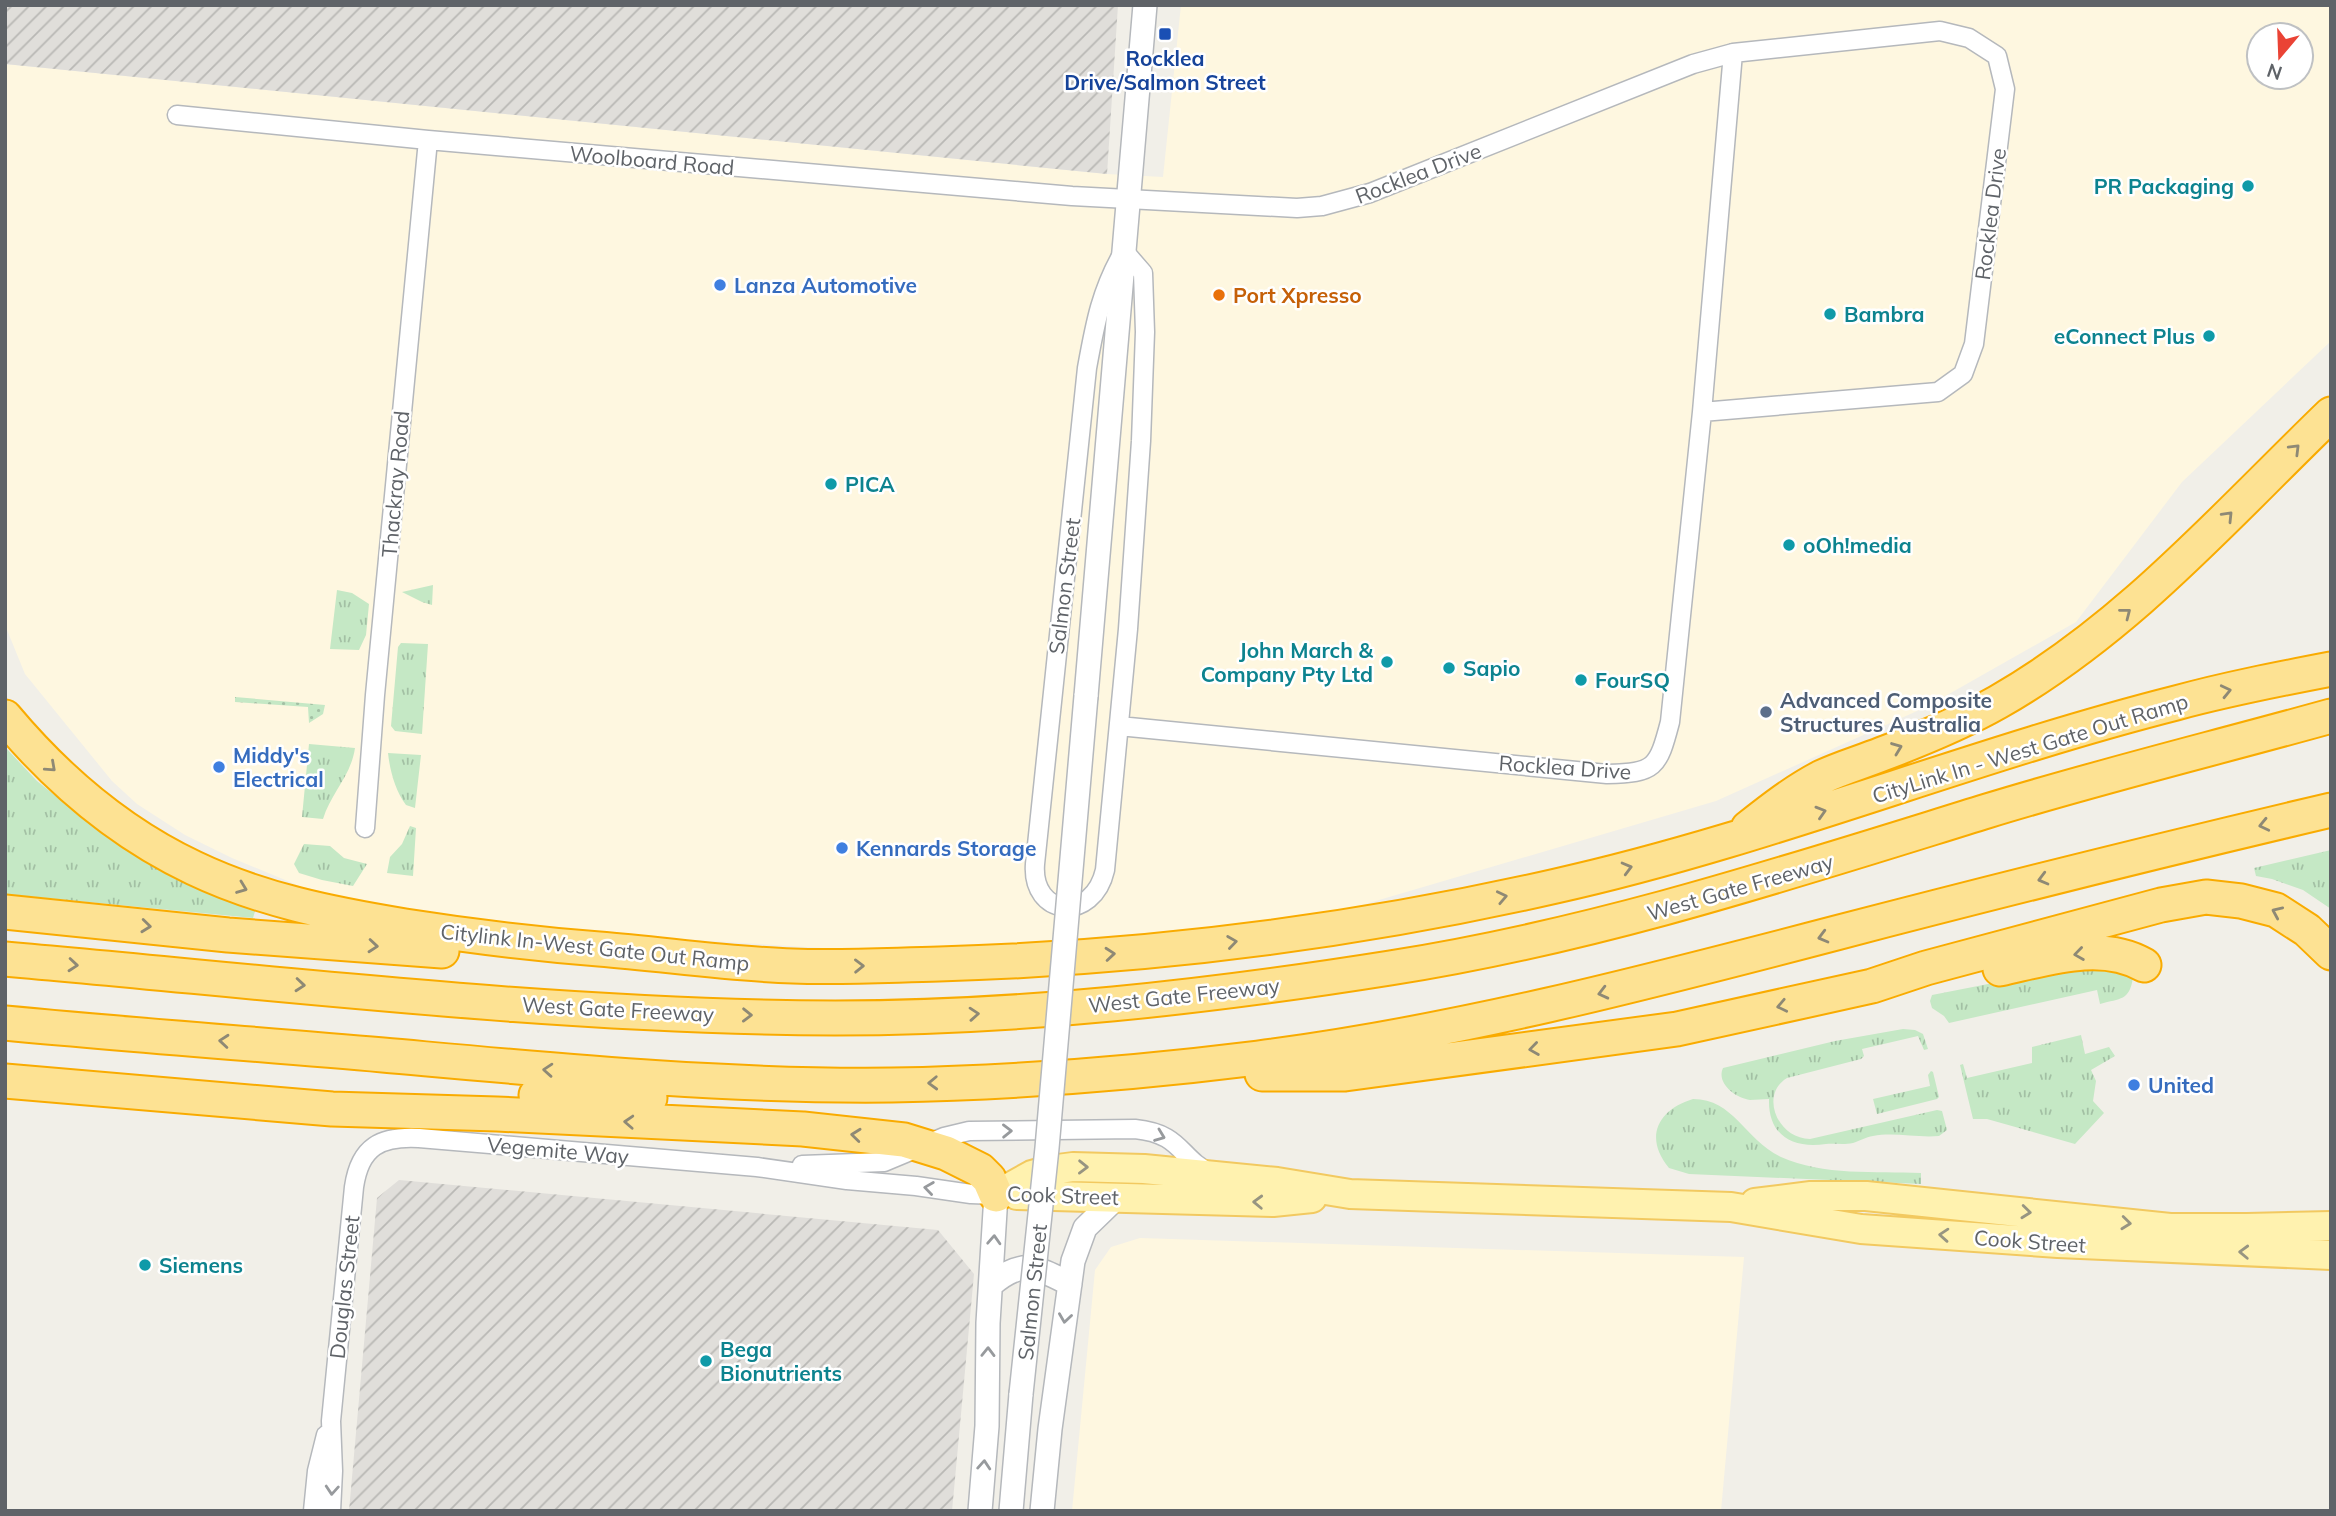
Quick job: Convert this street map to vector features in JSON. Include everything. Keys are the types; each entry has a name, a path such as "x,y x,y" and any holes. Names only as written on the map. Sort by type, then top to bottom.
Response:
{"highway":[{"path":"1732,840 1784,799 1825,776 1964,720 2060,663 2158,586 2331,414"},
{"name":"CityLink In - West Gate Out Ramp","path":"1732,840 2106,722 2234,689 2331,669"},
{"name":"West Gate Freeway","path":"5,959 480,1001 684,1014 834,1018 963,1015 1126,1003 1396,968 1525,943 1637,917 1819,865 1994,809 2331,716"},
{"name":"Citylink In-West Gate Out Ramp","path":"5,717 40,758 93,805 136,836 190,867 250,892 311,909 457,934 531,944 790,966 1011,962 1164,949 1360,925 1561,885 1732,840"},
{"path":"5,1023 550,1070 718,1080 886,1085 981,1082 1120,1072 1260,1058 1414,1034 1531,1011 2122,859 2331,810"},
{"path":"1120,1072 1345,1074 1677,1029 1872,986 1926,968 2161,905 2206,897 2241,901 2276,910 2307,930 2331,953"},
{"path":"5,912 419,950 632,964 790,966"},
{"path":"1872,986 1935,983 2096,952 2122,956 2144,965"},
{"path":"5,1073 300,1092 490,1093 733,1101 886,1085"},
{"path":"5,1080 332,1109 803,1129 904,1140 963,1160 980,1170 989,1179 996,1195"}],"main road":[{"name":"Cook Street","path":"996,1195 1032,1175 1050,1170 1073,1167 1144,1169 1350,1194 1731,1207 1831,1226 1864,1229 2058,1243 2331,1255"},
{"name":"Cook Street","path":"996,1195 1273,1202 1350,1194"},
{"name":"Cook Street","path":"1731,1207 1811,1196 1866,1196 2171,1227 2331,1226"},
{"path":"1864,1229 1866,1196"}],"street":[{"name":"Salmon Street","path":"1011,1511 1047,1148 1146,5"},
{"name":"Rocklea Drive","path":"1128,199 1269,208 1322,206 1349,200 1693,64 1733,53 1940,31 1969,38 1997,56 2005,89 1974,344 1963,374 1938,392 1702,412"},
{"name":"Rocklea Drive","path":"1119,726 1594,773 1639,774 1654,764 1664,746 1670,722 1702,412 1733,53"},
{"name":"Woolboard Road","path":"177,115 428,140 1128,199"},
{"name":"Thackray Road","path":"365,828 375,695 428,140"},
{"name":"Salmon Street","path":"1124,251 1143,273 1144,332 1128,629 1103,881 1099,890 1084,903 1067,907 1050,901 1039,890 1034,873 1087,368 1108,277 1124,251"},
{"name":"Cook Street","path":"1044,1130 1135,1129 1155,1132 1174,1141 1203,1169 1221,1177"},
{"name":"Vegemite Way","path":"757,1167 874,1164 969,1131 1044,1130"},
{"name":"Vegemite Way","path":"365,1155 384,1140 405,1137 757,1167 847,1180 996,1195"},
{"name":"Douglas Street","path":"331,1511 331,1421 354,1187 357,1169 365,1155"},
{"name":"Salmon Street","path":"980,1511 987,1419 996,1195"},
{"name":"Salmon Street","path":"1042,1511 1073,1261 1083,1232 1117,1197"},
{"path":"991,1285 1011,1269 1024,1266 1040,1269 1070,1284"},
{"name":"Douglas Street","path":"313,1511 317,1471 331,1421"}],"shaded area":[{"path":"5,5 1118,5 1107,174 5,64"},
{"path":"1181,5 2331,5 2331,341 2182,482 2076,622 1926,707 1716,801 1345,910 1174,931 889,952 484,927 379,910 302,887 232,858 185,835 137,804 112,781 25,674 5,625 5,64 1107,174 1163,177"},
{"path":"399,1180 938,1230 974,1274 952,1511 349,1511 377,1198"},
{"path":"1140,1238 1744,1257 1721,1511 1072,1511 1095,1270 1111,1247"}],"green space":[{"path":"433,585 432,605 402,592"},
{"path":"337,590 352,593 369,604 366,635 359,650 330,649"},
{"path":"401,643 428,644 422,734 395,731 391,726 398,647"},
{"path":"235,697 325,705 323,714 309,723 308,707 235,702"},
{"path":"309,744 355,748 349,767 323,819 302,817"},
{"path":"5,747 37,781 112,841 186,881 256,908 253,918 5,894"},
{"path":"388,753 421,755 415,808 406,805 399,793"},
{"path":"410,826 416,828 413,876 387,873 390,857 402,844"},
{"path":"304,844 330,846 344,858 367,864 353,886 299,873 294,864"},
{"path":"2331,850 2331,909 2303,890 2256,876 2254,868"},
{"path":"2100,962 2133,978 2126,995 2100,1004 2097,990 1949,1023 1932,1008 1930,1001 1932,995"},
{"path":"1903,1029 1923,1034 1928,1049 1924,1050 1918,1036 1862,1049 1864,1056 1861,1059 1787,1078 1774,1095 1776,1115 1789,1132 1810,1139 1937,1110 1942,1111 1947,1130 1939,1136 1881,1135 1849,1144 1803,1144 1784,1137 1778,1130 1773,1122 1769,1099 1750,1100 1738,1096 1728,1089 1722,1079 1723,1068 1835,1041"},
{"path":"2081,1035 2085,1054 2109,1047 2115,1056 2091,1070 2096,1081 2093,1101 2104,1113 2075,1144 1987,1119 1973,1119 1960,1065 1963,1064 1967,1078 2032,1063 2032,1047"},
{"path":"1931,1071 1939,1097 1937,1099 1877,1114 1873,1099 1930,1086 1928,1075"},
{"path":"1693,1099 1719,1106 1769,1150 1797,1163 1832,1170 1921,1173 1921,1184 1689,1174 1669,1168 1657,1146 1658,1126 1671,1110"}],"place":[{"name":"Rocklea Drive/Salmon Street","path":"1165,34"},
{"name":"PR Packaging","path":"2248,186"},
{"name":"Lanza Automotive","path":"720,285"},
{"name":"Port Xpresso","path":"1219,295"},
{"name":"Bambra","path":"1830,314"},
{"name":"eConnect Plus","path":"2209,336"},
{"name":"PICA","path":"831,484"},
{"name":"oOh!media","path":"1789,545"},
{"name":"John March & Company Pty Ltd","path":"1387,662"},
{"name":"Sapio","path":"1449,668"},
{"name":"FourSQ","path":"1581,680"},
{"name":"Advanced Composite Structures Australia","path":"1766,712"},
{"name":"Middy's Electrical","path":"219,767"},
{"name":"Kennards Storage","path":"842,848"},
{"name":"United","path":"2134,1085"},
{"name":"Siemens","path":"145,1265"},
{"name":"Bega Bionutrients","path":"706,1361"}]}
